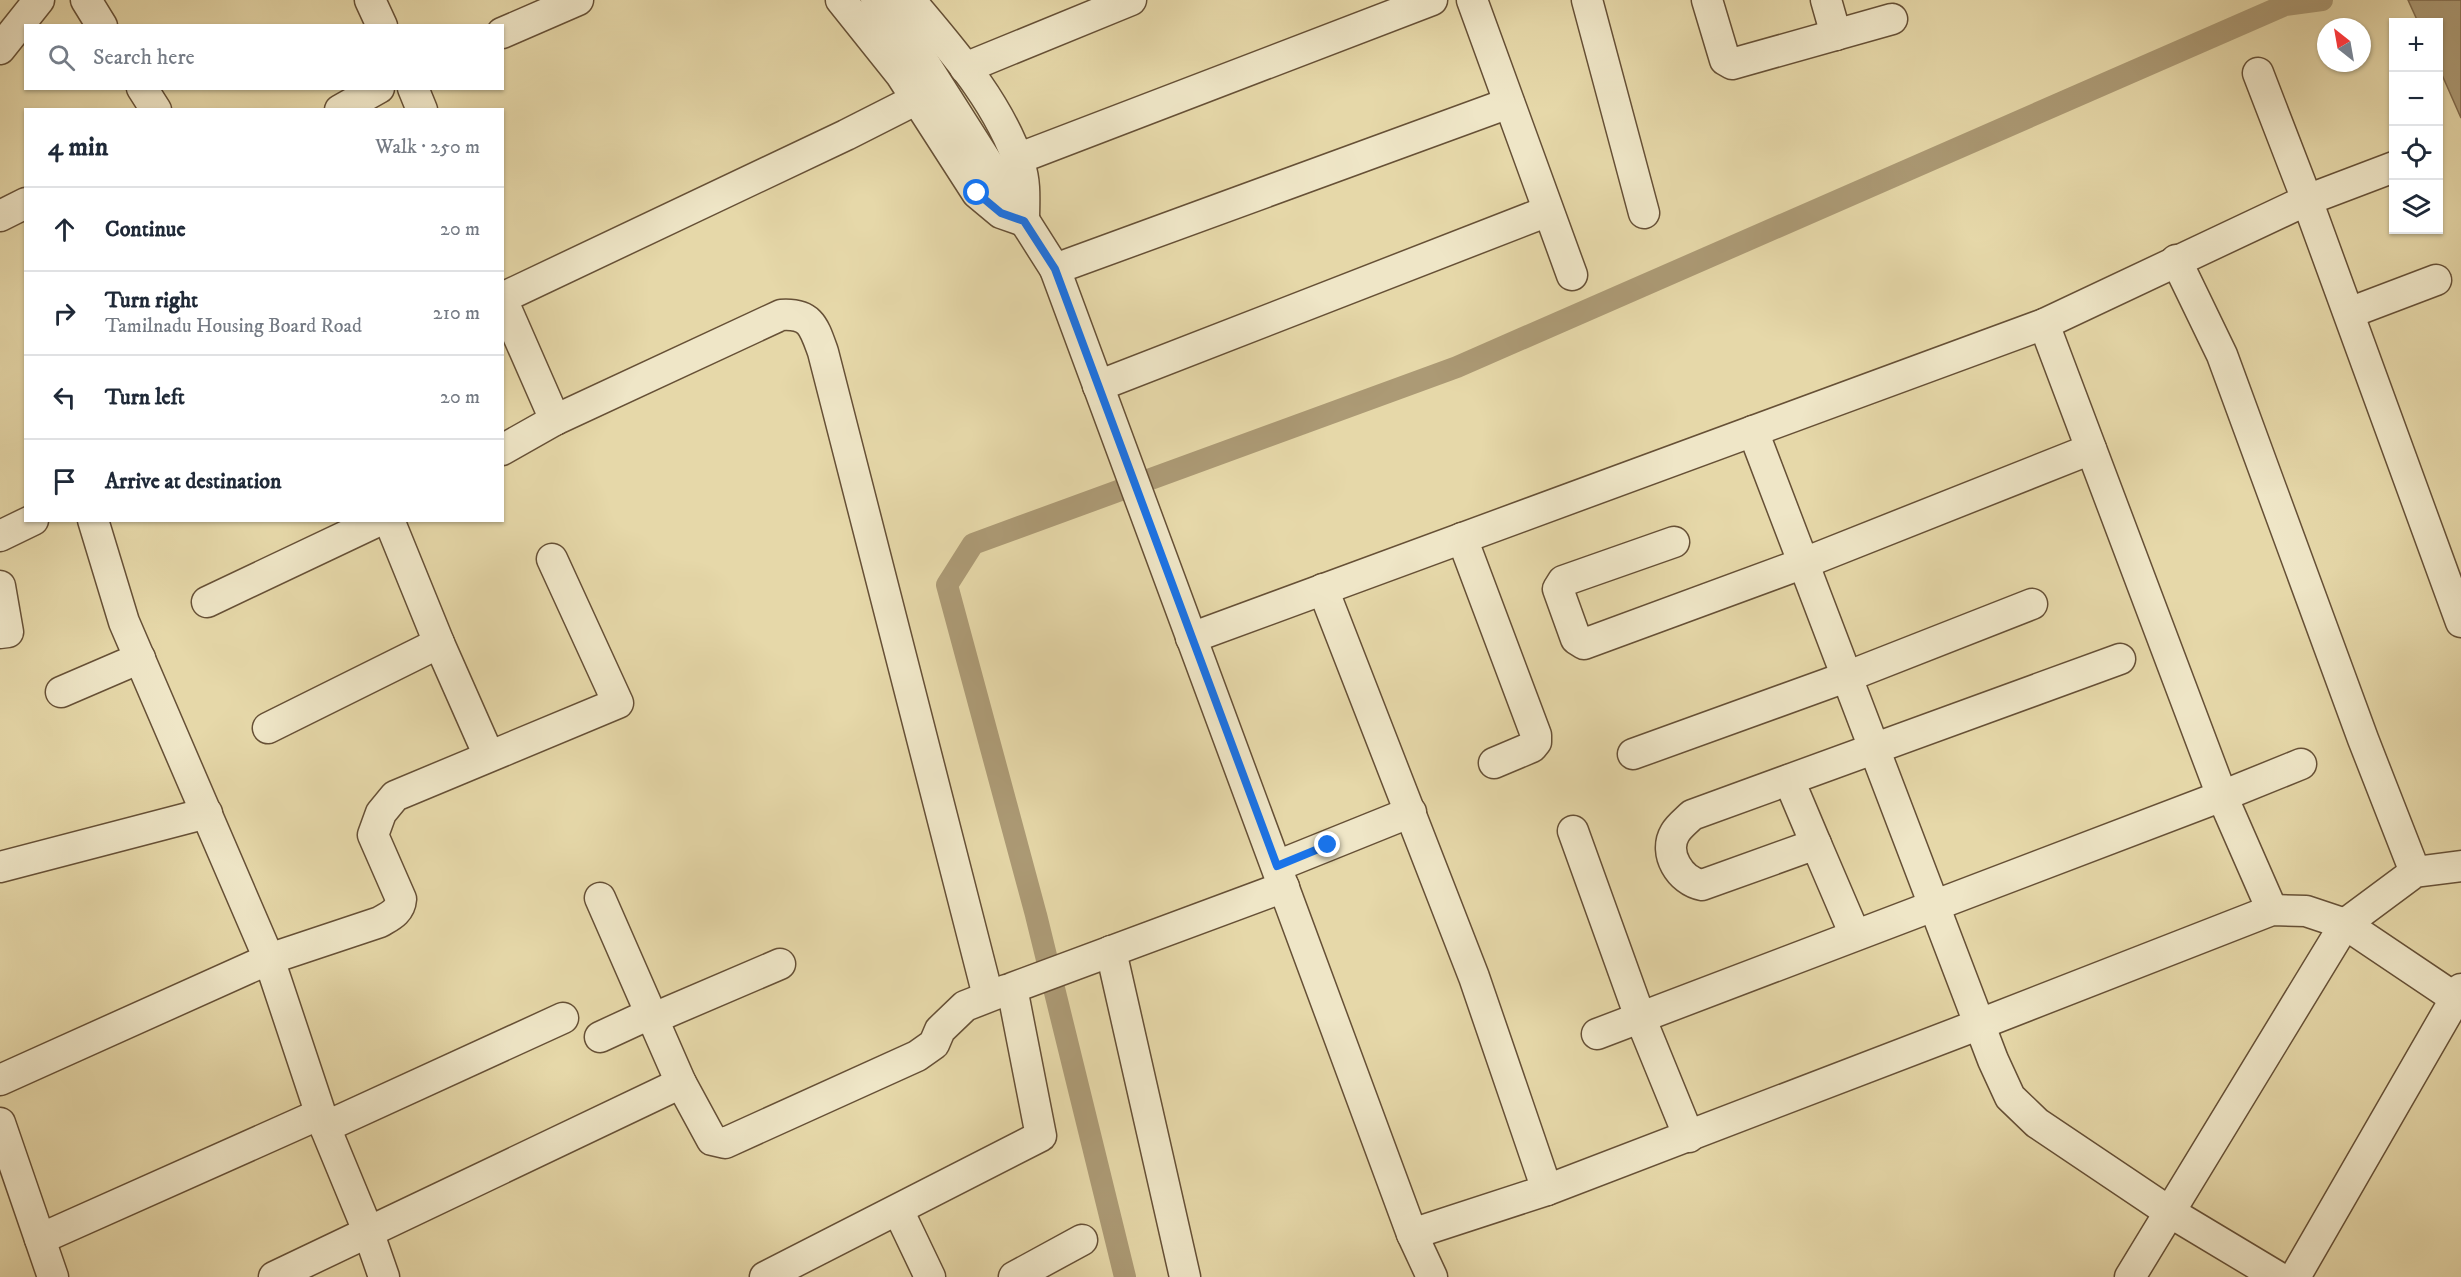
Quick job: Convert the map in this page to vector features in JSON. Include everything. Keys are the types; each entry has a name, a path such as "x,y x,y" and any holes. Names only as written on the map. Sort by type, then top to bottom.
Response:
{"street":[{"path":"0,49 39,0"},
{"path":"86,0 101,24"},
{"path":"370,0 381,24"},
{"path":"504,32 578,0"},
{"path":"840,0 869,33 916,99 977,193 1001,213 1024,221"},
{"path":"876,0 1004,164 1024,181 1024,221 1055,269 1412,1234 1432,1277"},
{"path":"910,0 966,68 995,114 1004,164"},
{"path":"966,68 1131,0"},
{"path":"1004,164 1432,0"},
{"path":"1472,0 1572,275"},
{"path":"1587,0 1644,213"},
{"path":"1707,0 1725,60 1729,64 1892,19"},
{"path":"1826,0 1836,35"},
{"path":"2258,73 2349,313 2461,622"},
{"path":"143,90 155,108"},
{"path":"344,108 375,90"},
{"path":"413,90 421,108"},
{"path":"504,297 846,135 916,99"},
{"path":"1055,269 1509,103"},
{"path":"1191,638 2044,324 2307,200 2389,169"},
{"path":"0,216 24,204"},
{"path":"1098,386 1548,212"},
{"path":"2176,260 2222,355 2363,739 2415,872"},
{"path":"2349,313 2436,280"},
{"path":"504,303 555,420"},
{"path":"504,449 555,420 781,315 794,314 806,319 815,329 1010,989 1041,1136 773,1275"},
{"path":"2044,324 2222,796 2272,909"},
{"path":"1753,431 1845,677 1875,748 1993,1060 2010,1097 2037,1123 2168,1211 2278,1277"},
{"path":"1674,542 1563,581 1558,589 1576,639 1580,643 1584,644 1804,563 2091,449"},
{"path":"0,536 29,522"},
{"path":"94,522 124,622 269,959 323,1121 368,1231 384,1277"},
{"path":"207,602 376,522"},
{"path":"390,522 439,643 489,756"},
{"path":"1462,538 1536,735 1536,741 1532,747 1494,764"},
{"path":"0,1080 269,959 380,922 394,914 400,906 400,899 373,835 381,813 395,796 618,703 552,559"},
{"path":"0,586 8,632 0,633"},
{"path":"1323,589 1474,977 1547,1190"},
{"path":"1633,754 1845,677 2032,604"},
{"path":"268,728 439,643"},
{"path":"61,692 140,658"},
{"path":"1816,844 1702,885 1691,883 1681,874 1675,863 1671,847 1674,834 1692,815 2120,659"},
{"path":"1597,1035 2301,764"},
{"path":"1789,780 1856,934"},
{"path":"600,898 681,1083 712,1140 725,1143 916,1056 934,1044 940,1030 965,1006 1111,951 1280,876 1411,812"},
{"path":"0,867 207,813"},
{"path":"1573,831 1640,1017 1689,1137"},
{"path":"2130,1277 2168,1211 2345,924 2415,872 2461,866"},
{"path":"1412,1234 1547,1190 1689,1137 2272,909 2306,911 2345,924 2459,996 2295,1277"},
{"path":"1111,951 1185,1277"},
{"path":"600,1037 780,964"},
{"path":"40,1239 563,1018"},
{"path":"274,1277 681,1083"},
{"path":"0,1123 53,1277"},
{"path":"898,1210 930,1277"},
{"path":"1014,1277 1082,1240"}],"shaded area":[{"path":"2408,0 2461,0 2461,118 2443,77 2443,18 2416,18"}],"waterway":[{"path":"1125,1277 1036,915 947,585 973,544 1457,367 2285,5 2322,0"}],"route":[{"path":"977,193 1001,213 1024,221 1055,269 1277,866 1328,845"}]}
